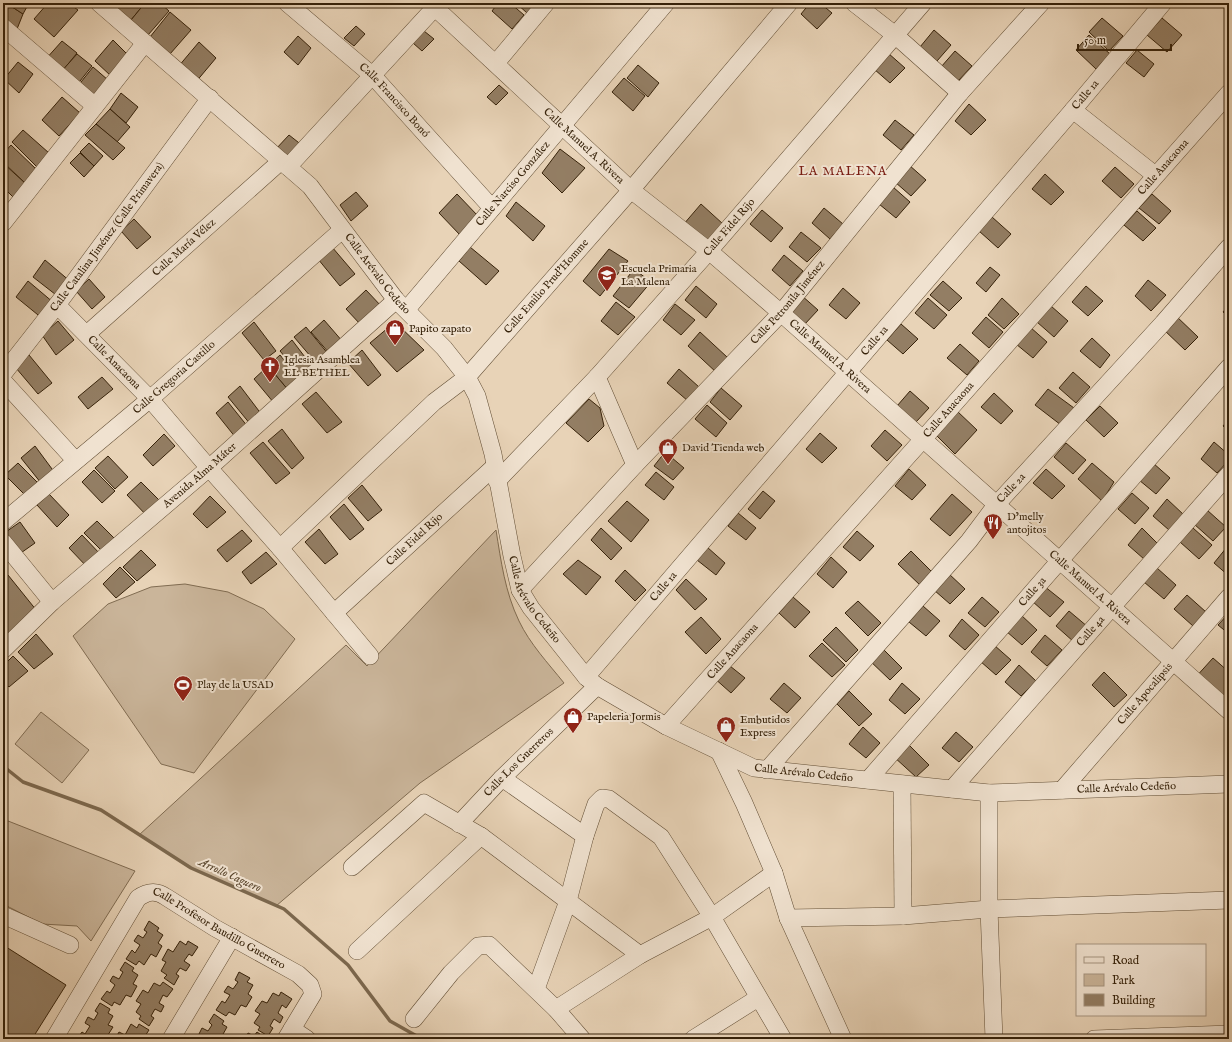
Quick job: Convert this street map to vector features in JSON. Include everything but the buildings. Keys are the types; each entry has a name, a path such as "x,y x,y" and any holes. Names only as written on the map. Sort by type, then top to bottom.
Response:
{"street":[{"name":"Calle Arévalo Cedeño","path":"99,3 310,186 342,230 401,305 444,348 467,377 477,396 492,454 520,590 531,608 592,682 666,726 754,768 989,793 1229,784"},
{"name":"Calle Francisco Bonó","path":"287,3 373,76 492,208"},
{"path":"496,63 546,3"},
{"name":"Calle Narciso González","path":"401,305 492,208 666,3"},
{"name":"Calle Emilio Prud'Homme","path":"280,548 434,402 467,377 631,190 789,3"},
{"path":"854,3 895,35 960,93"},
{"name":"Calle Fidel Rijo","path":"334,613 496,474 597,377 709,251 923,3"},
{"name":"Calle Petronila Jiménez","path":"520,590 635,465 781,313 960,93 1041,3"},
{"name":"Calle 1a","path":"592,682 848,372 1163,3"},
{"name":"Calle María Vélez","path":"87,334 284,164 373,76 435,5"},
{"name":"Calle Manuel A. Rivera","path":"435,5 631,190 709,251 781,313 924,438 996,505 1228,708"},
{"path":"3,27 95,106"},
{"path":"3,223 145,43"},
{"name":"Calle Anacaona","path":"666,726 924,438 1229,93"},
{"name":"Calle Catalina Jiménez (Calle Primavera)","path":"3,374 210,98"},
{"path":"1073,110 1155,175"},
{"name":"Calle Gregoria Castillo","path":"3,522 75,460 150,399 342,230"},
{"name":"Calle 2a","path":"767,770 969,541 996,505 1158,329 1229,247"},
{"name":"Calle Anacaona","path":"57,304 150,399 280,548 370,656"},
{"name":"Avenida Alma Máter","path":"3,650 52,602 401,305"},
{"name":"Calle 3a","path":"868,780 1229,367"},
{"path":"597,377 635,465"},
{"path":"3,381 75,460"},
{"name":"Calle 4a","path":"952,789 1229,474"},
{"path":"3,542 52,602"},
{"name":"Calle Apocalipsis","path":"1062,790 1229,598"},
{"name":"Calle Los Guerreros","path":"459,824 592,682"},
{"path":"718,751 744,803 774,873 788,918 836,1036"},
{"path":"502,778 585,836"},
{"path":"902,784 903,916"},
{"path":"989,793 989,909 994,1039"},
{"path":"536,989 568,901 585,836 596,804 602,798 610,799 661,837 712,917 783,1039"},
{"path":"352,867 424,803 481,836 640,955"},
{"path":"357,951 481,836"},
{"path":"556,1009 640,955 712,917 774,873"},
{"name":"Calle Profesor Baudillo Guerrero","path":"54,1039 138,898 146,893 152,892 160,893 232,938 298,974 310,985 313,994 289,1034"},
{"path":"788,918 903,916 989,909 1229,900"},
{"path":"3,915 70,945"},
{"path":"171,1039 232,938"},
{"path":"414,1019 451,973 478,946 489,945 556,1009 582,1039"},
{"path":"693,1039 758,998"},
{"path":"289,1034 307,1039"},
{"path":"1094,1039 1229,1034"}],"green space":[{"path":"496,530 507,588 514,610 523,629 564,683 420,783 276,906 191,868 139,835 346,645 367,666"},
{"name":"Play de la USAD","path":"185,584 228,592 264,609 295,639 194,773 161,764 73,636 108,604 151,587"},
{"path":"41,712 89,750 62,783 15,744"},
{"path":"3,819 135,871 91,941 77,926 42,924 3,904"}],"waterway":[{"name":"Arrollo Caguero","path":"3,766 23,782 101,810 191,868 284,909 348,965 390,1021 422,1039"}],"place":[{"name":"Escuela Primaria La Malena","path":"607,292"},
{"name":"Papito zapato","path":"395,346"},
{"name":"Iglesia Asamblea EL BETHEL","path":"270,383"},
{"name":"David Tienda web","path":"668,465"},
{"name":"D’melly antojitos","path":"993,540"},
{"name":"Play de la USAD","path":"183,702"},
{"name":"Papeleria Jormis","path":"573,734"},
{"name":"Embutidos Express","path":"726,743"}],"district":[{"name":"LA MALENA","path":"843,171"}]}
